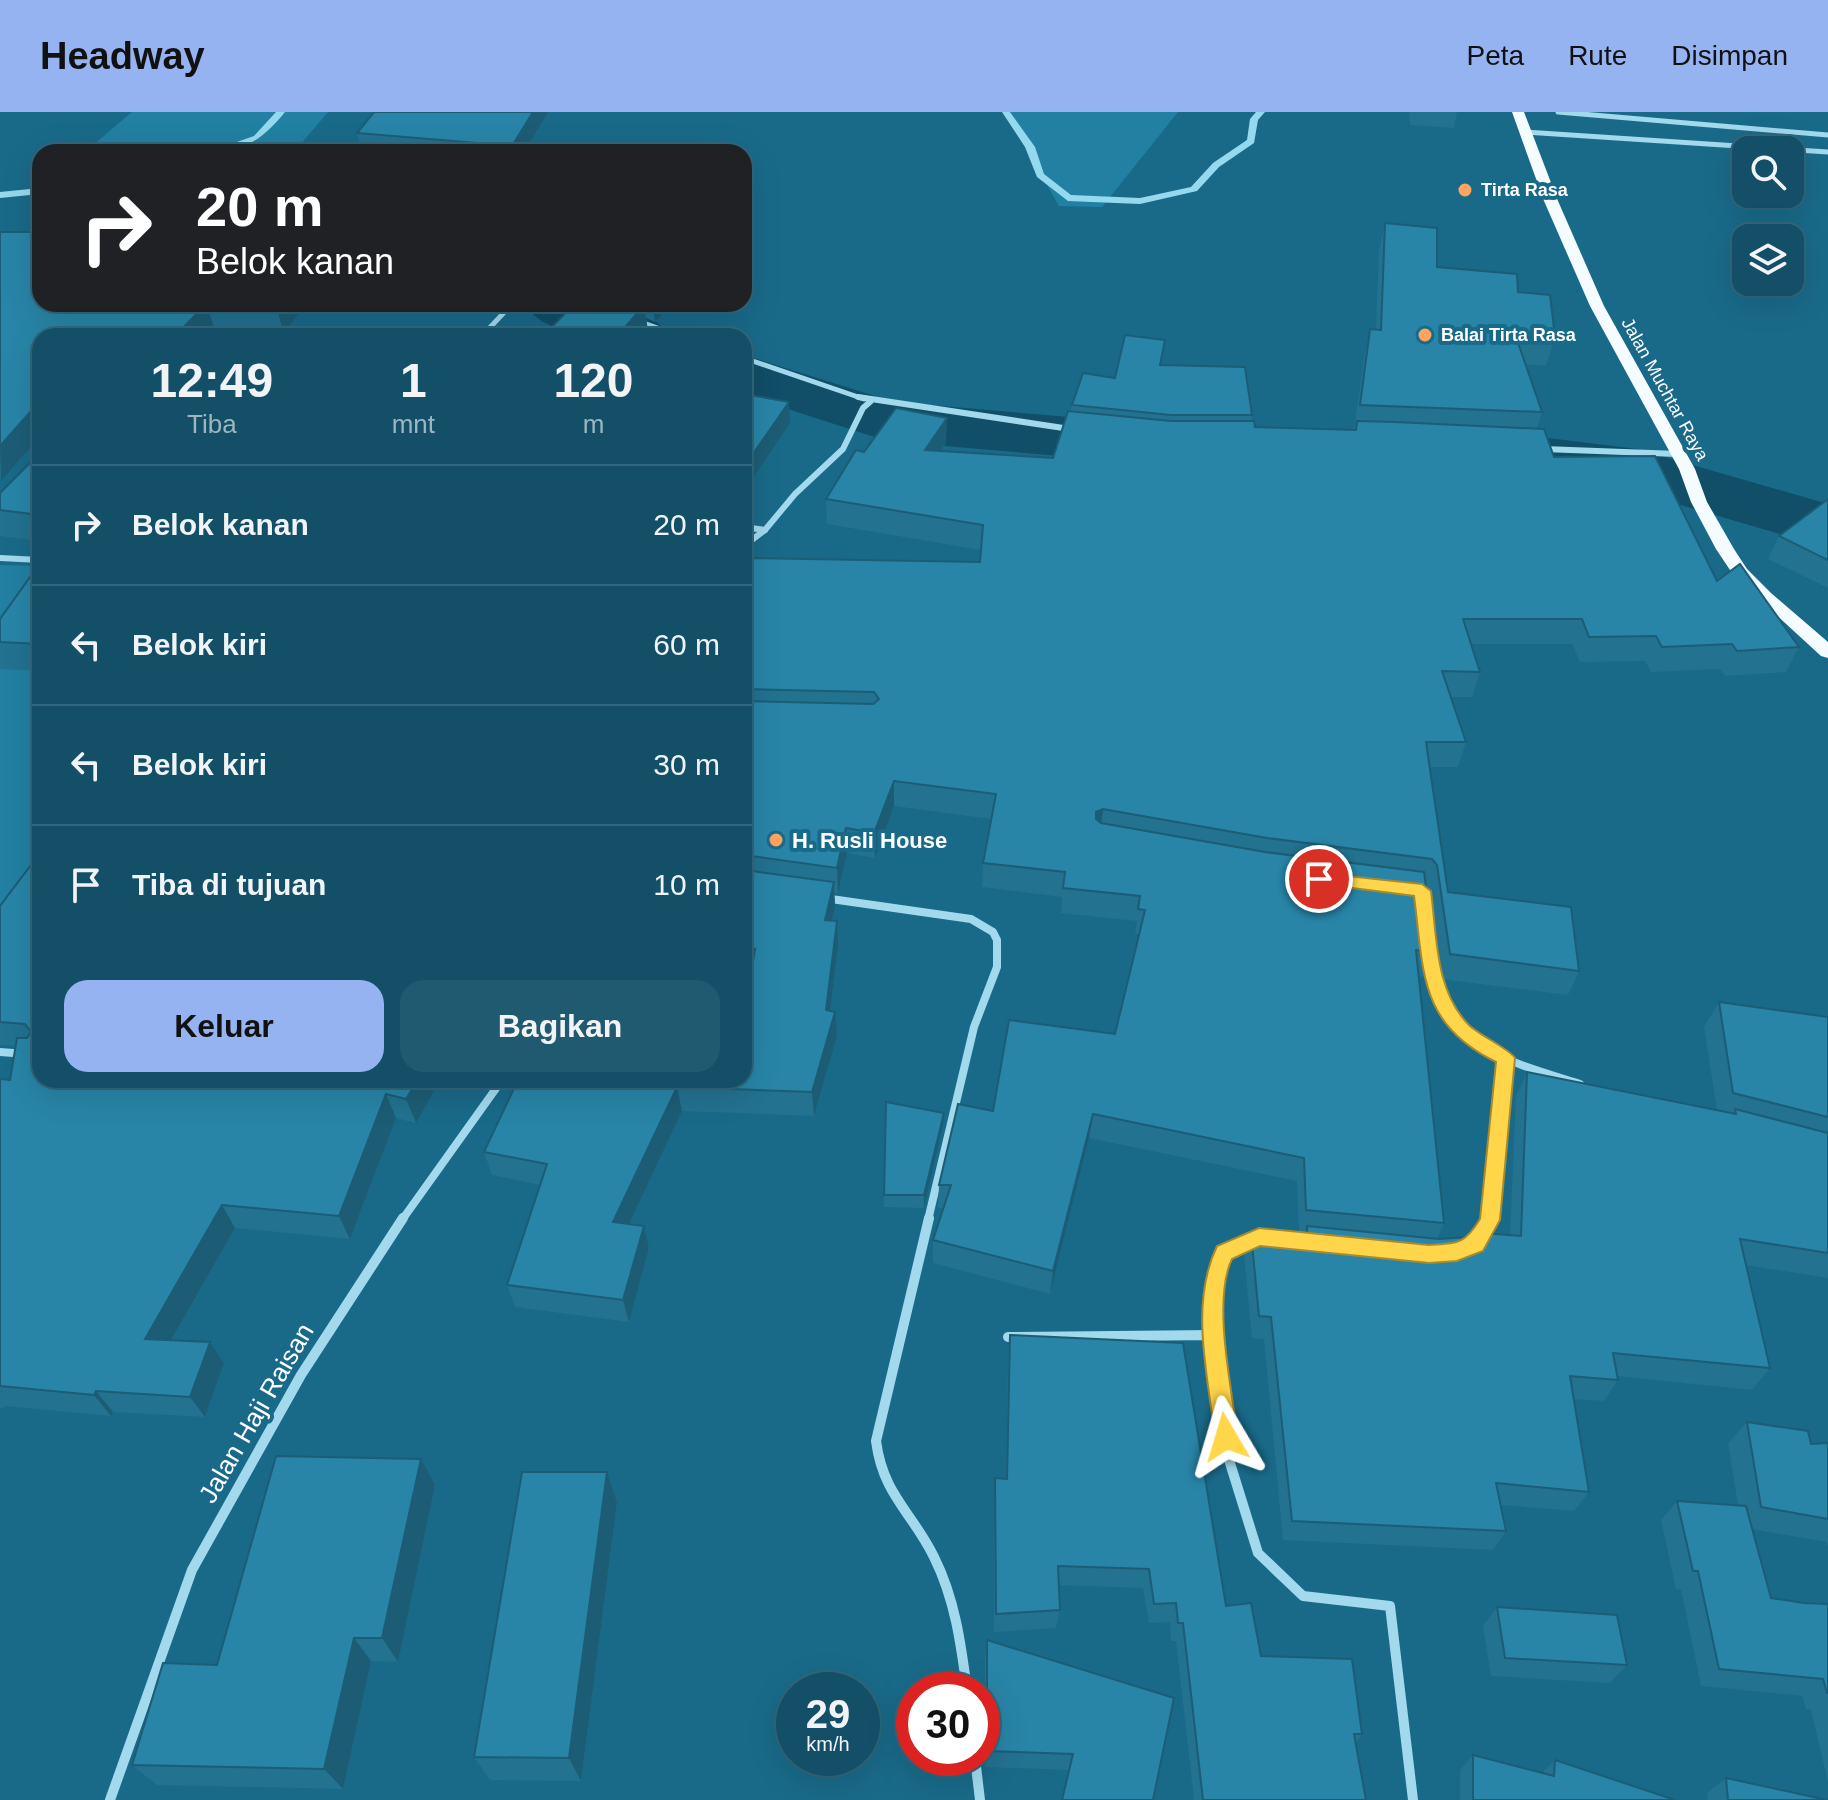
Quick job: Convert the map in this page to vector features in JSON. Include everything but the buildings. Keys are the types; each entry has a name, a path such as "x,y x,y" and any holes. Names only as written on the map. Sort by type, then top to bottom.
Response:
{"highway":[{"name":"Jalan Muchtar Raya","path":"1518,112 1597,306 1683,461 1699,502 1740,572 1828,652"}],"street":[{"path":"1558,112 1828,135"},
{"path":"1525,132 1828,152"},
{"path":"490,328 504,312"},
{"path":"628,318 657,328"},
{"path":"752,361 871,401 1079,431"},
{"path":"752,540 843,449 863,408 871,401"},
{"path":"1537,449 1683,461"},
{"path":"752,528 765,530"},
{"path":"0,558 32,560"},
{"path":"820,898 971,919 993,932 997,940 997,967 974,1027 876,1441 877,1465 884,1485 933,1552 958,1616 965,1672"},
{"path":"1428,933 1435,990 1454,1021 1478,1045 1592,1089"},
{"path":"0,1052 32,1054"},
{"path":"1467,1248 1476,1245 1490,1220 1506,1058"},
{"name":"Jalan Haji Raisan","path":"110,1800 192,1570 324,1338 418,1194 496,1088"},
{"path":"1275,1238 1259,1237 1224,1252 1215,1271 1213,1335 1230,1463 1258,1553 1303,1596 1390,1606 1413,1800"},
{"path":"1008,1337 1213,1335"},
{"path":"977,1776 980,1800"}],"shaded area":[{"path":"132,112 328,112 301,144 94,144"},
{"path":"1005,112 1178,112 1102,207 1059,206"},
{"path":"0,565 32,566 32,951 0,950"}],"waterway":[{"path":"238,144 257,138 281,112"},
{"path":"1006,112 1030,147 1040,175 1068,198 1140,201 1194,189 1216,165 1251,141 1254,119 1261,112"},
{"path":"0,195 32,192"},
{"path":"575,312 618,328"},
{"path":"752,377 887,421 1187,447"},
{"path":"1540,457 1637,470 1828,527"}],"place":[{"name":"Tirta Rasa","path":"1465,190"},
{"name":"Balai Tirta Rasa","path":"1425,335"},
{"name":"H. Rusli House","path":"776,840"}],"route":[{"path":"1226,1437 1213,1335 1215,1271 1224,1252 1259,1237 1429,1254 1457,1252 1476,1245 1490,1220 1506,1058 1478,1045 1454,1021 1435,990 1422,891 1319,879"}]}
